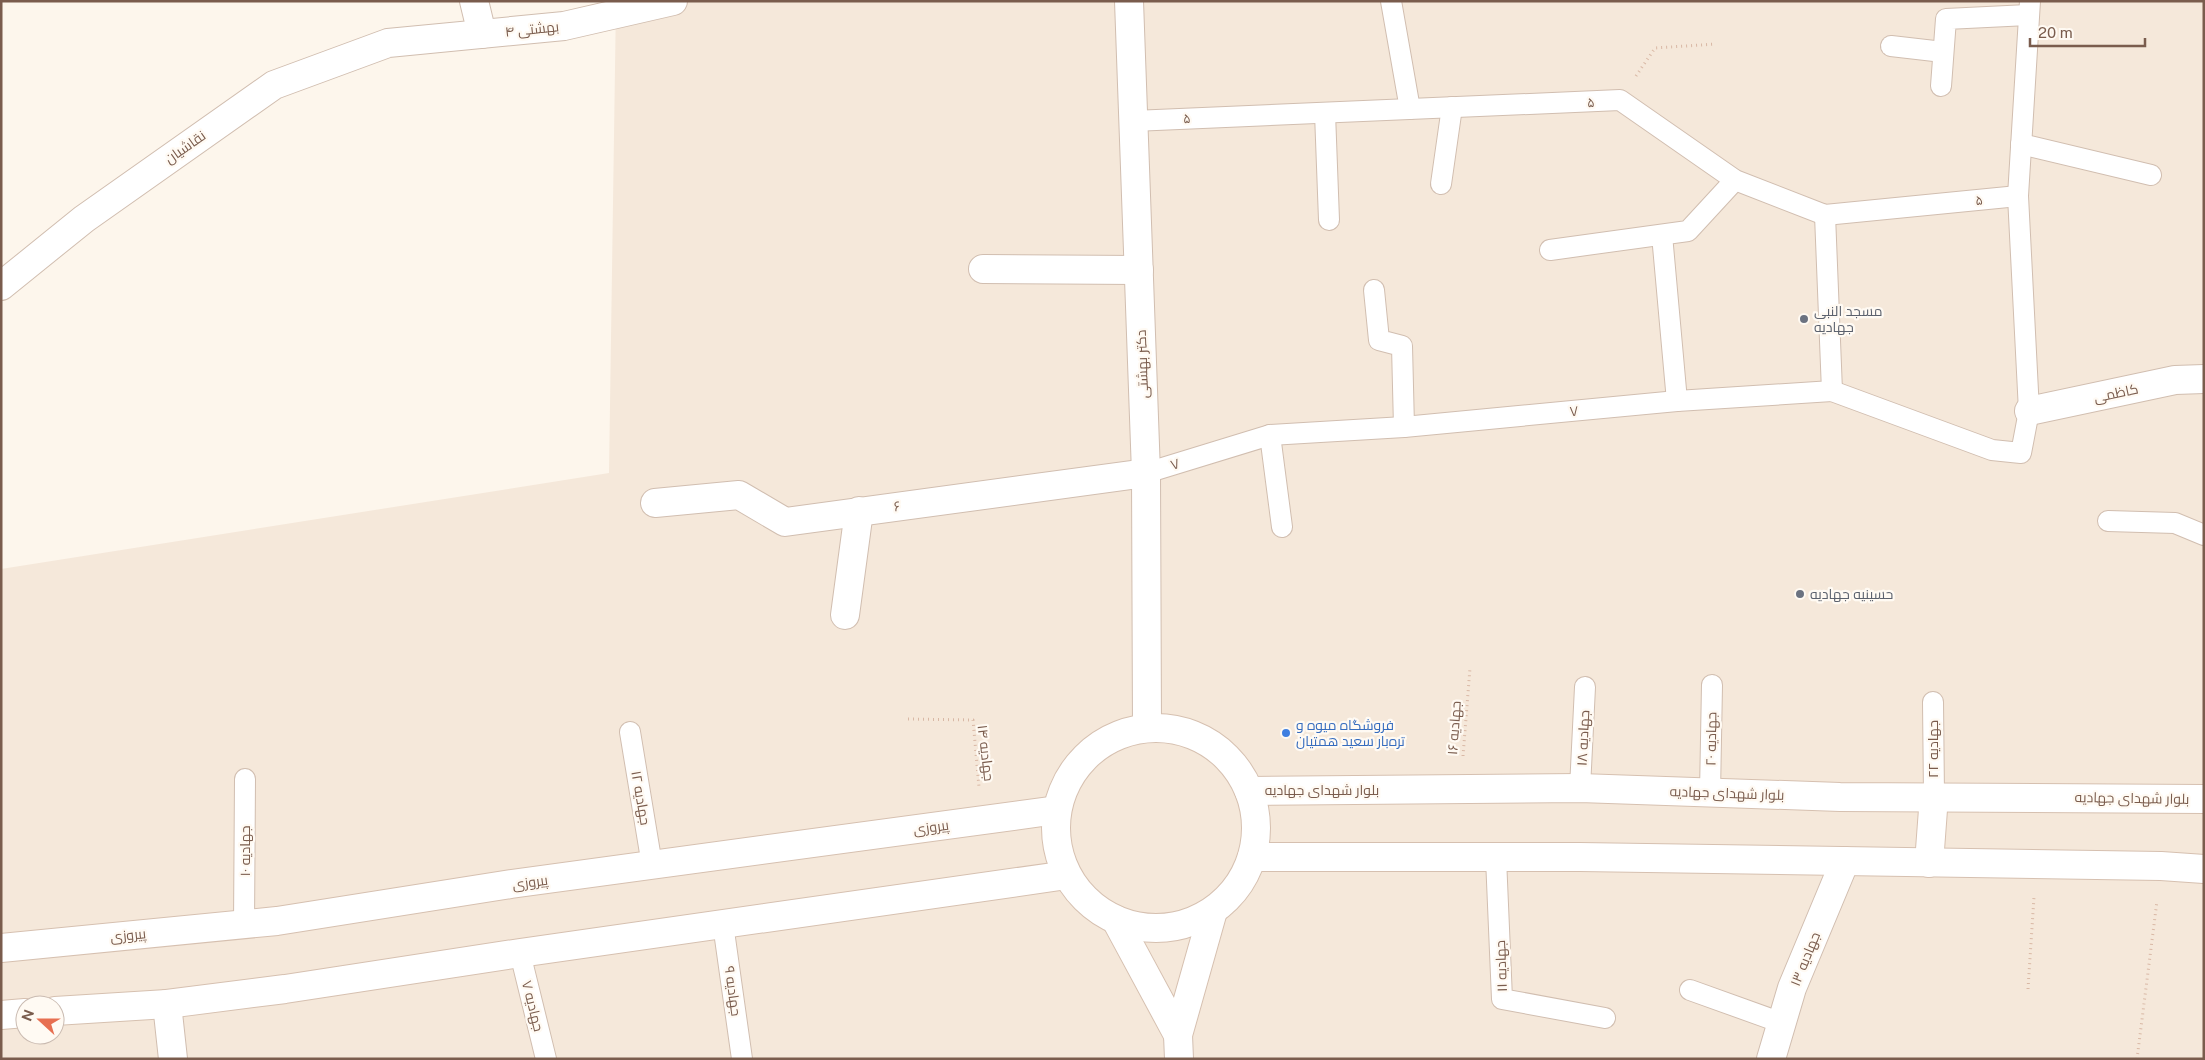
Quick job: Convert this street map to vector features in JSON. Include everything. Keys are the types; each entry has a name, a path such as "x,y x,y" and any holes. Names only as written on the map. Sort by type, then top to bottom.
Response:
{"main road":[{"path":"474,1 482,34"},
{"name":"بهشتی ۴","path":"388,43 564,26 673,1"},
{"name":"دکتر بهشتی","path":"1129,1 1146,473 1147,728"},
{"name":"نقاشیان","path":"1,286 84,218 274,85 388,43"},
{"path":"983,269 1139,270"},
{"name":"کاظمی","path":"2029,412 2176,380 2204,379"},
{"name":"۶","path":"655,503 739,495 785,522 1146,473"},
{"path":"845,615 859,511"},
{"path":"1147,728 1179,730 1209,742 1234,763 1250,791 1257,824 1252,856 1237,887 1213,911 1182,925 1157,928 1149,928 1116,920 1087,902 1067,875 1057,843 1057,810 1068,779 1088,754 1116,736 1147,728"},
{"name":"بلوار شهدای جهادیه","path":"1250,791 1580,788 1840,797 1934,796 2204,799"},
{"path":"1929,863 1934,796"},
{"name":"پیروزی","path":"1,948 277,921 511,884 1057,810"},
{"path":"1252,856 1580,857 2161,866 2204,870"},
{"name":"جهادیه ۱۳","path":"1771,1059 1792,988 1845,861"},
{"path":"65,1010 167,1004 285,989 520,953 1067,875"},
{"path":"1179,1047 1213,911"},
{"path":"1116,920 1179,1047"},
{"path":"167,1004 173,1059"},
{"path":"1,1015 15,1014"}],"lane":[{"path":"1391,1 1410,109"},
{"path":"1826,215 1832,391 1992,450 2021,453 2029,412 2018,196 2029,8 1946,19 1941,86"},
{"path":"1891,46 1944,52"},
{"name":"۵","path":"1133,121 1620,100 1735,180 1826,215 2018,196"},
{"path":"1441,184 1452,107"},
{"path":"1325,113 1330,220"},
{"path":"2021,144 2151,176"},
{"path":"1550,250 1688,231 1735,180"},
{"path":"1662,235 1677,401"},
{"path":"1374,290 1379,340 1402,346 1404,427"},
{"name":"۷","path":"1146,473 1270,435 1404,427 1677,401 1832,391"},
{"path":"1270,435 1282,526"},
{"path":"2108,521 2175,523 2204,535"},
{"name":"جهادیه ۲۰","path":"1710,793 1712,685"},
{"name":"جهادیه ۱۸","path":"1580,788 1585,687"},
{"name":"جهادیه ۲۲","path":"1933,702 1934,796"},
{"name":"جهادیه ۱۲","path":"630,732 652,865"},
{"name":"جهادیه ۱۰","path":"244,924 245,779"},
{"name":"جهادیه ۱۱","path":"1496,858 1502,999 1605,1018"},
{"name":"جهادیه ۹","path":"723,924 742,1059"},
{"name":"جهادیه ۷","path":"520,953 546,1059"},
{"path":"1690,990 1782,1024"}],"path":[{"path":"1620,100 1655,48 1716,44"},
{"name":"جهادیه ۱۶","path":"1461,789 1470,668"},
{"name":"جهادیه ۱۴","path":"908,719 974,720 982,820"},
{"path":"2028,988 2037,864"},
{"path":"2137,1059 2161,866"}],"shaded area":[{"path":"616,1 2204,1 2204,1059 1,1059 1,569 609,473"}],"place":[{"name":"مسجد النبی جهادیه","path":"1804,319"},
{"name":"حسینیه جهادیه","path":"1800,594"},
{"name":"فروشگاه میوه و تره‌بار سعید همتیان","path":"1286,733"}]}
